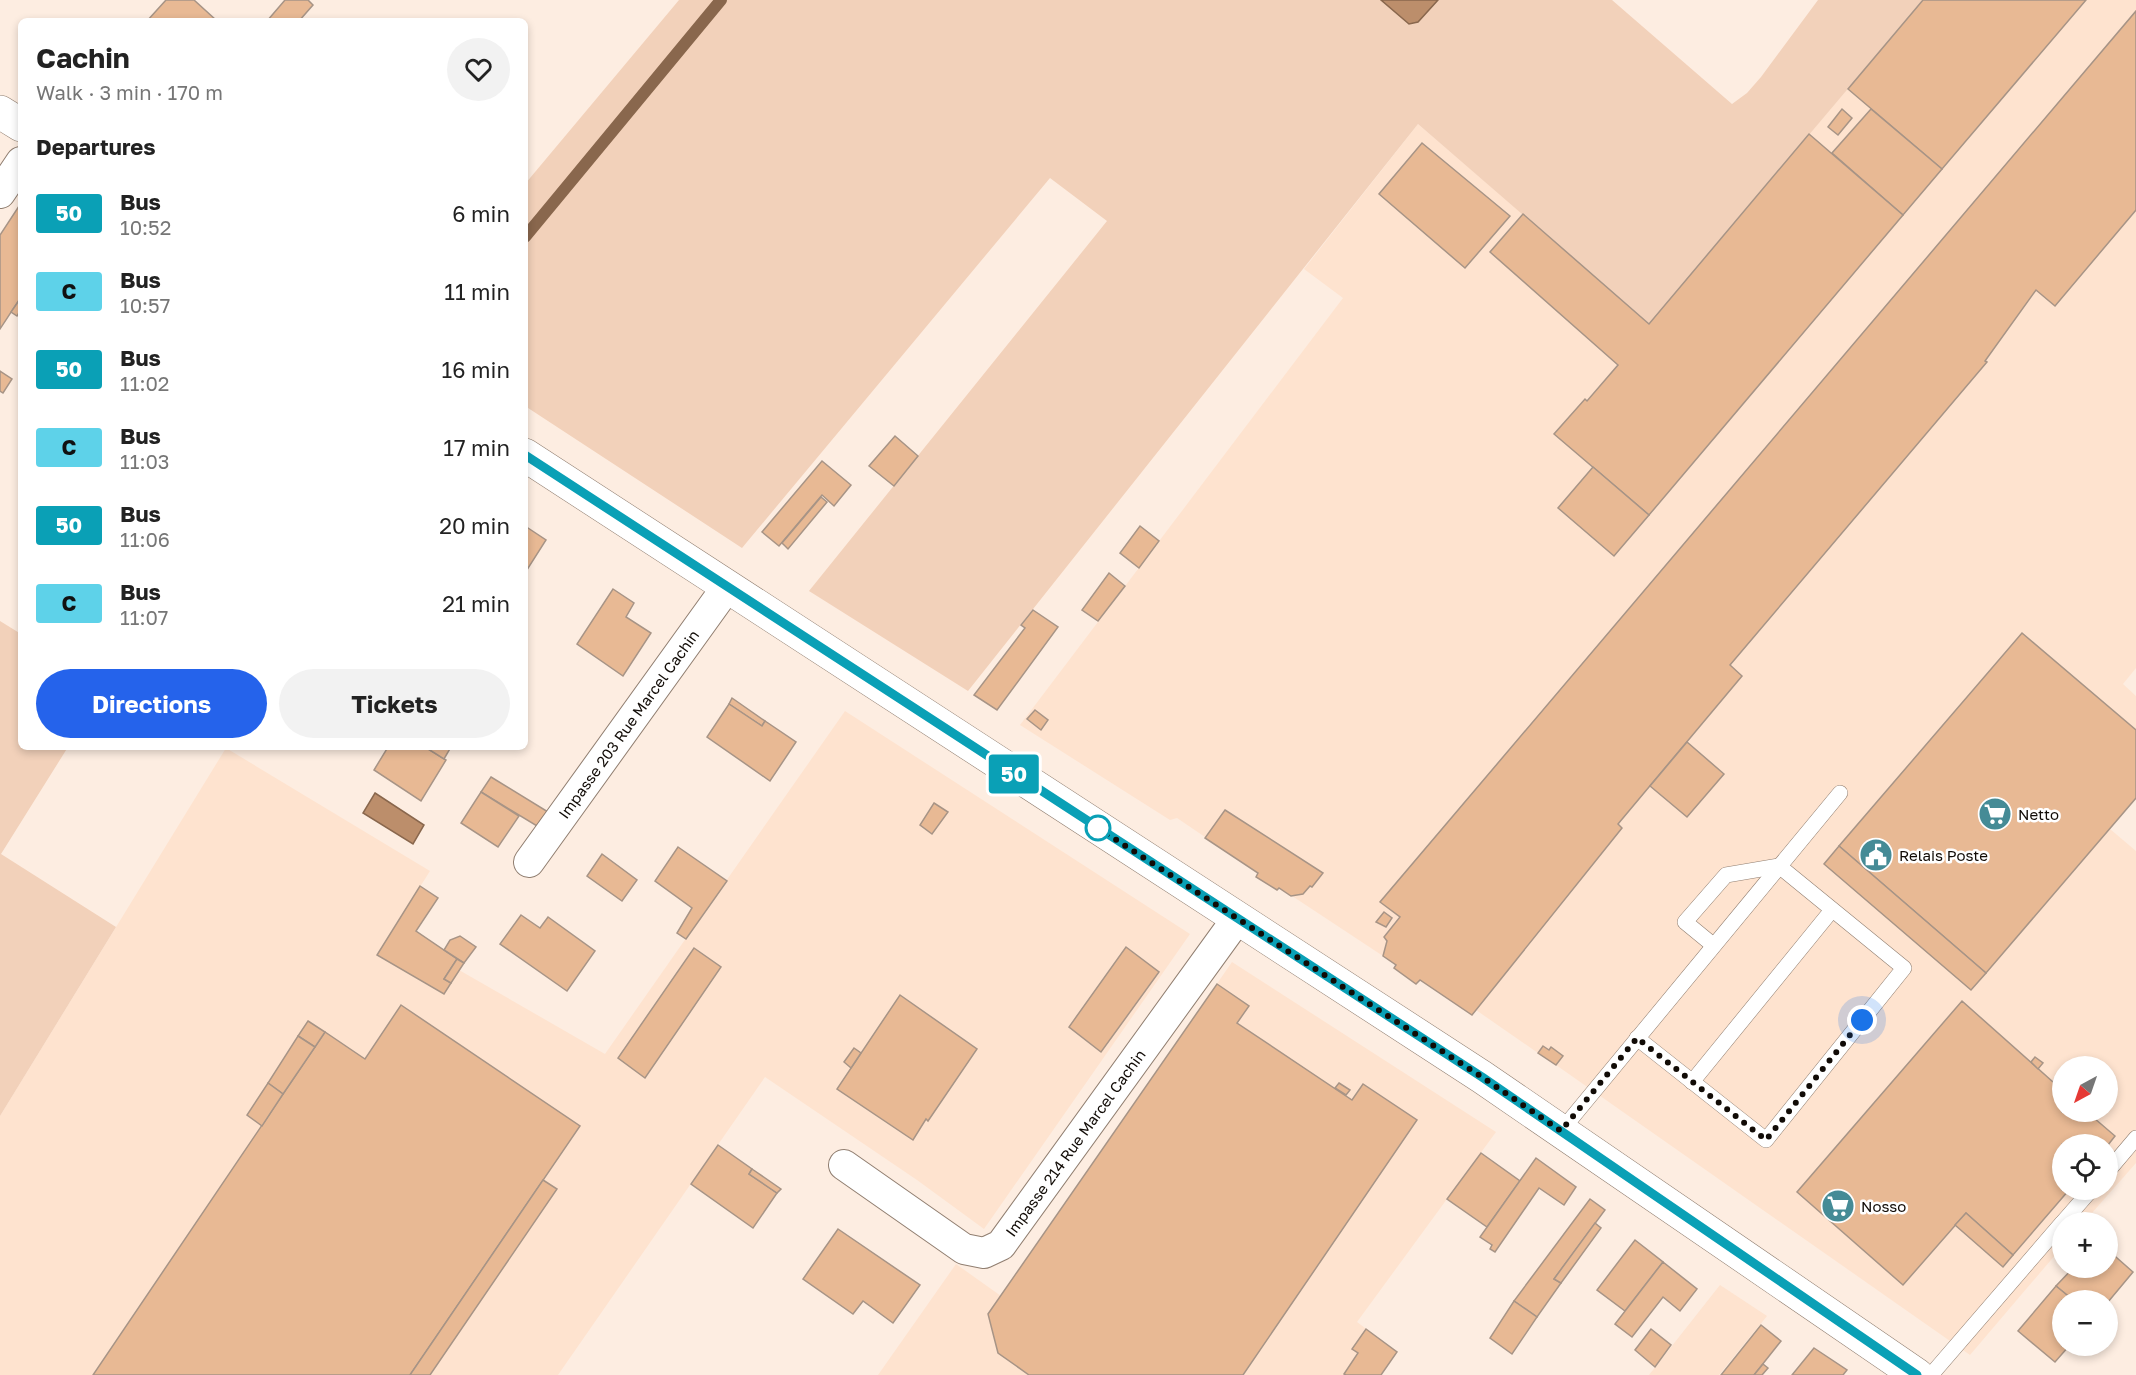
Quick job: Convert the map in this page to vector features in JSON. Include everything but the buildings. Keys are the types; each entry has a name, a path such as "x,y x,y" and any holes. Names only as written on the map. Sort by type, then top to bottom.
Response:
{"street":[{"path":"0,112 18,123"},
{"path":"0,193 18,166"},
{"path":"528,457 1482,1077 1917,1375"},
{"name":"Impasse 203 Rue Marcel Cachin","path":"529,862 727,586"},
{"name":"Impasse 214 Rue Marcel Cachin","path":"844,1165 964,1249 984,1253 1000,1245 1237,919"}],"lane":[{"path":"1561,1131 1839,793"},
{"path":"1637,1038 1766,1140 1904,968 1779,866 1726,874 1685,922 1713,945"},
{"path":"1692,1082 1832,910"},
{"path":"2118,1159 2136,1138"},
{"path":"2072,1212 2083,1200"},
{"path":"1931,1375 2052,1236"}],"shaded area":[{"path":"679,0 1612,0 1732,104 1747,93 1761,77 1818,0 1923,0 1649,324 1418,124 968,691 809,591 1107,221 1050,178 742,548 528,408 528,180"},
{"path":"1381,0 1438,0 1418,22 1409,24"},
{"path":"1923,0 2136,0 2136,668 2123,684 2136,696 2136,798 2110,829 2136,851 2136,1163 2118,1183 2118,1134 2052,1134 2052,1200 2103,1200 2093,1212 2052,1212 2052,1259 1970,1355 1556,1065 1562,1056 1551,1047 1549,1050 1543,1046 1538,1053 1476,1010 1472,1015 1420,980 1416,984 1394,968 1396,965 1280,888 1277,890 1256,877 1258,873 1177,818 1170,820 1020,725 1343,298 1304,269 1418,124 1649,323"},
{"path":"0,621 18,632 18,750 66,750 1,854 116,927 0,1116"},
{"path":"845,711 1190,934 984,1229 917,1180 765,1077 558,1375 0,1375 0,1116 225,750 229,750 430,871 377,955 443,994 459,970 605,1054"},
{"path":"375,793 424,825 413,844 363,813"},
{"path":"1232,962 1496,1132 1357,1322 1397,1352 1381,1375 878,1375 956,1264 1001,1296"},
{"path":"1720,1285 1767,1316 1719,1375 1649,1375"}],"waterway":[{"path":"528,233 721,0"}],"bus line":[{"name":"50","path":"528,457 1482,1077 1917,1375"}],"place":[{"name":"Netto","path":"1995,814"},
{"name":"Relais Poste","path":"1876,855"},
{"name":"Nosso","path":"1838,1206"}],"route":[{"path":"1098,828 1482,1077 1561,1131 1637,1038 1766,1140 1862,1020"}]}
